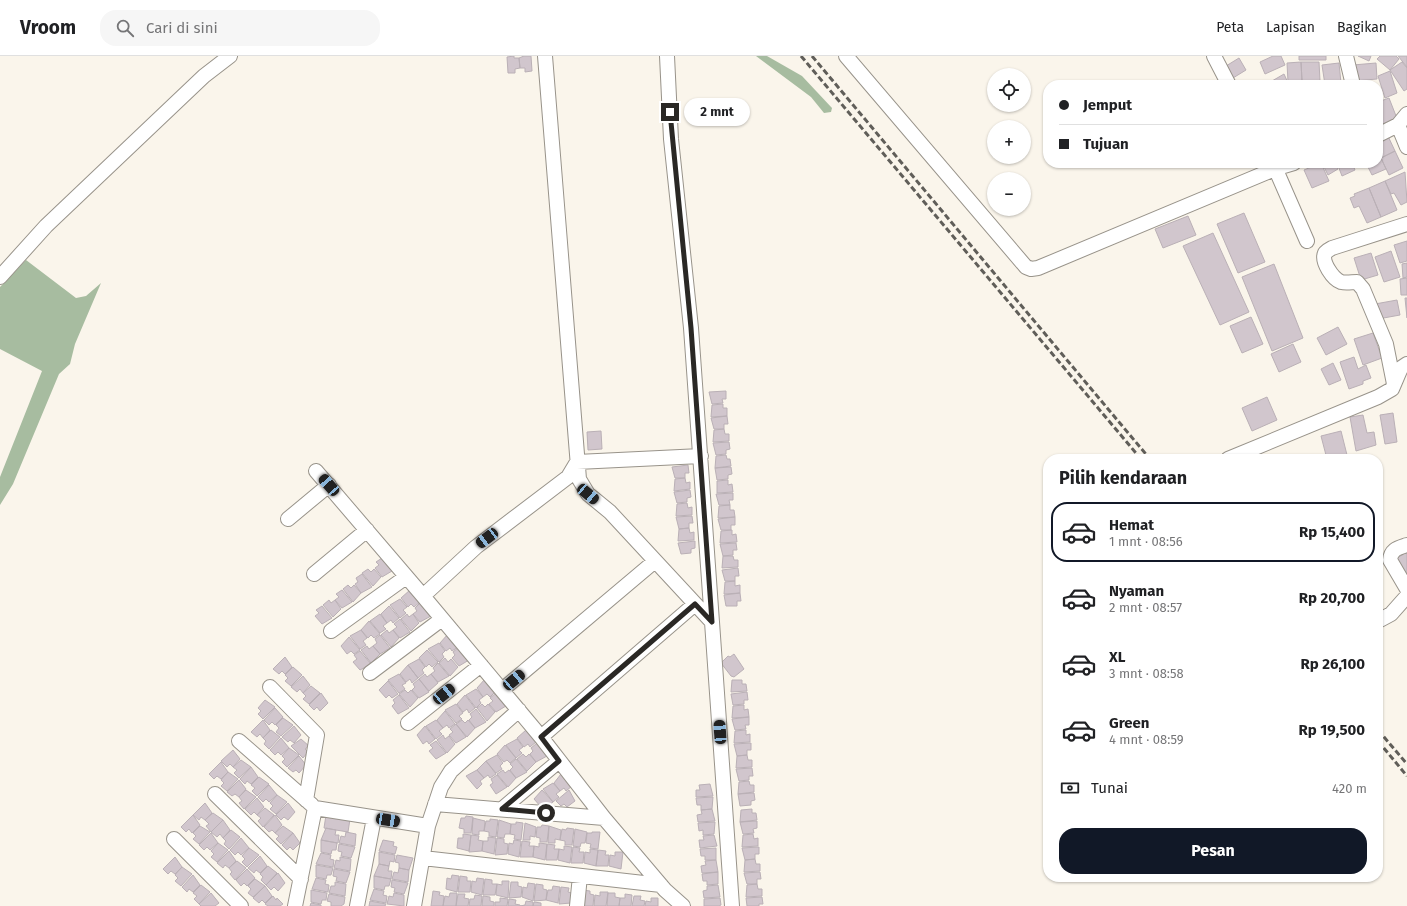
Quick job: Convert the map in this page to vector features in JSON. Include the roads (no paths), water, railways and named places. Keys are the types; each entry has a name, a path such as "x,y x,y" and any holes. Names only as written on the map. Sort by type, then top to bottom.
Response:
{"street":[{"path":"0,277 52,221 204,76 230,56"},
{"path":"545,56 579,479 583,487 610,512 712,622"},
{"path":"667,56 671,140 691,328 701,456 732,906"},
{"path":"846,56 1011,249 1030,268 1038,268 1270,168"},
{"path":"1214,56 1226,80"},
{"path":"1346,56 1352,80"},
{"path":"1383,132 1398,125 1407,114"},
{"path":"1398,125 1407,147"},
{"path":"1276,168 1307,241"},
{"path":"1394,384 1386,344 1364,289 1357,282 1341,282 1337,280 1327,268 1324,256 1326,252 1332,248 1407,224"},
{"path":"1240,454 1378,397 1389,391 1401,368 1407,364"},
{"path":"577,462 701,456"},
{"path":"423,596 476,547 568,478 577,462"},
{"path":"316,470 519,710 604,818 661,885 683,906"},
{"path":"288,519 329,485"},
{"path":"314,574 367,530"},
{"path":"1407,544 1392,552 1390,560 1407,589"},
{"path":"502,690 655,561"},
{"path":"331,631 406,577"},
{"path":"1383,618 1391,614 1407,596"},
{"path":"541,737 695,604"},
{"path":"370,673 442,619"},
{"path":"408,723 481,665"},
{"path":"270,687 317,735 301,878 295,906"},
{"path":"414,906 428,826 441,787 451,771 519,710"},
{"path":"239,741 310,804 374,818 428,826"},
{"path":"502,809 559,761"},
{"path":"215,794 301,878"},
{"path":"435,804 604,818"},
{"path":"357,906 374,818"},
{"path":"174,839 241,906"},
{"path":"423,858 661,885"},
{"path":"577,906 580,876"}],"railway":[{"path":"801,56 1137,454"},
{"path":"812,56 1146,454"},
{"path":"1383,736 1407,764"},
{"path":"1383,747 1407,776"}]}
